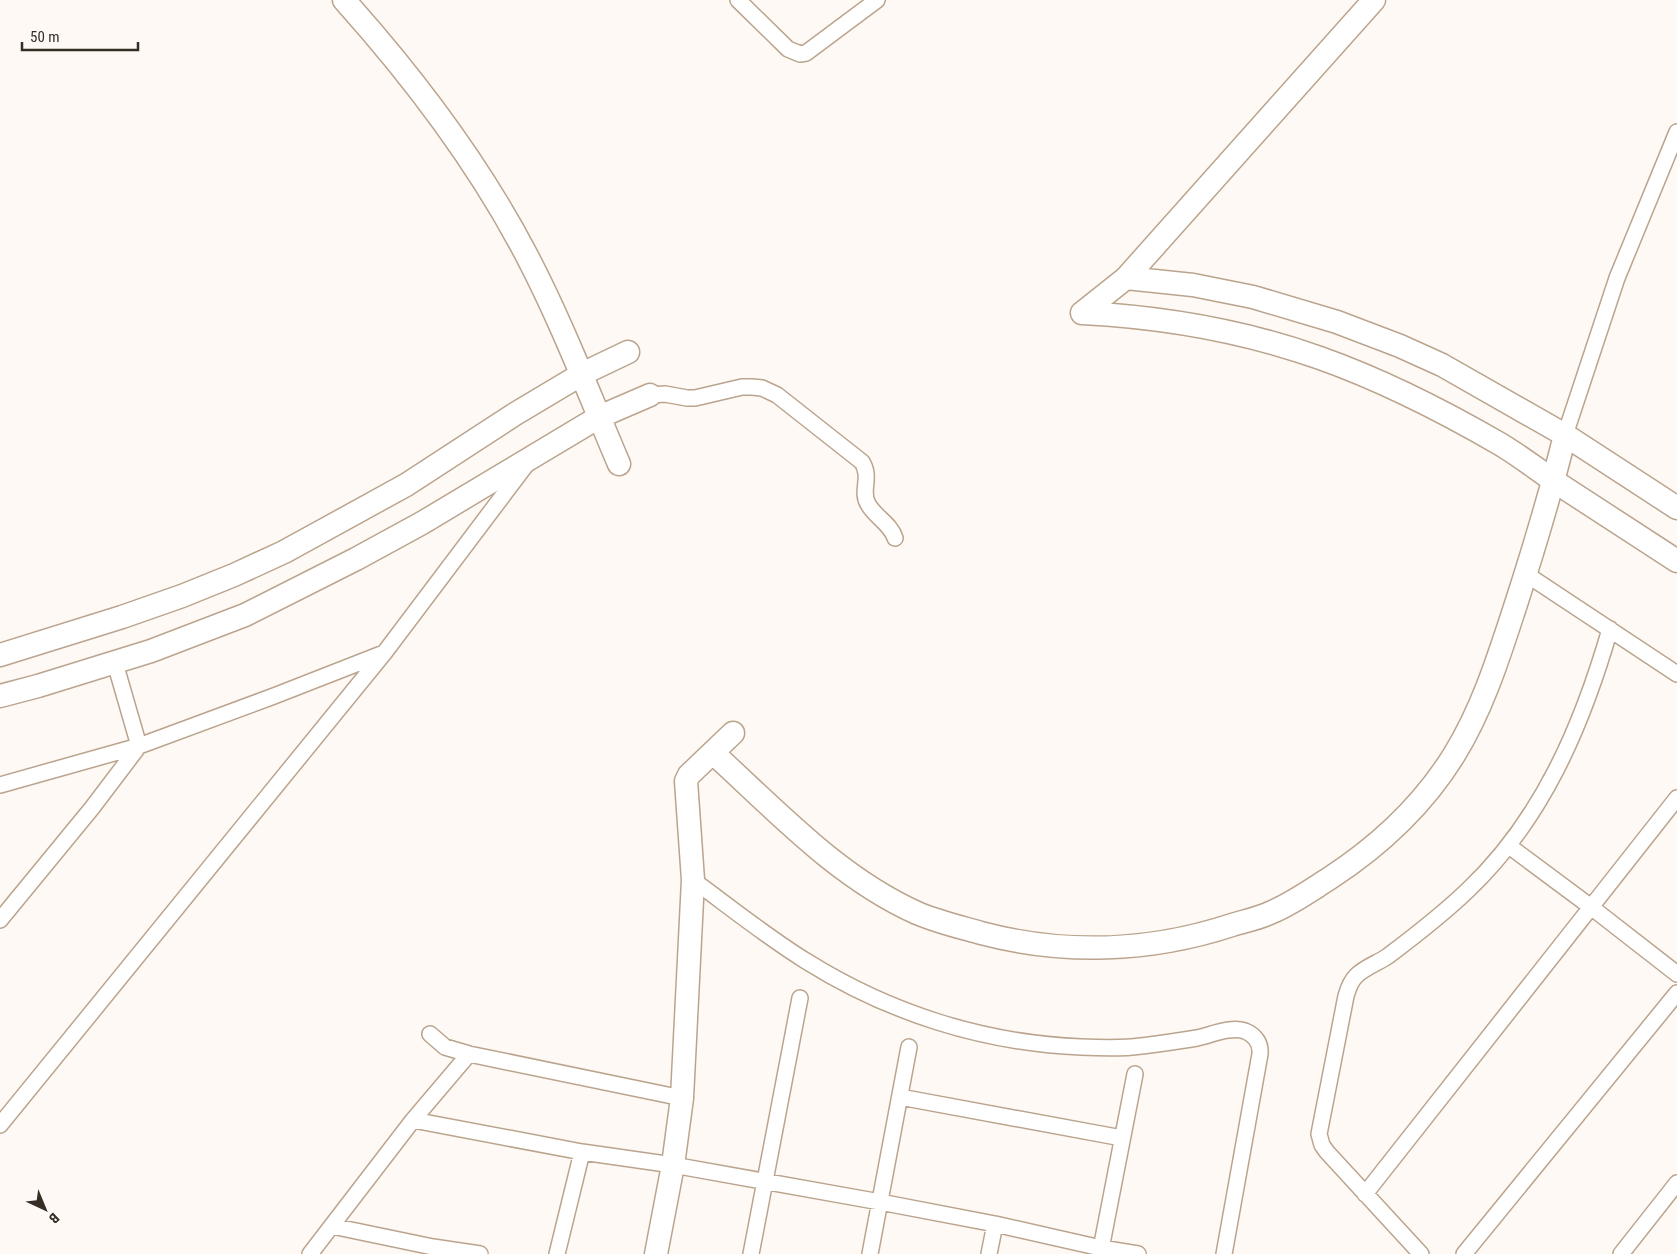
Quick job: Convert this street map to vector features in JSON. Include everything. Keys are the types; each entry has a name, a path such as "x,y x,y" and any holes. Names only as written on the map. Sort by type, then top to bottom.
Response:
{"street":[{"path":"344,0 378,38 418,88 492,195 526,256 582,374 620,464"},
{"path":"738,0 788,49 800,54 806,53 877,0"},
{"path":"1374,0 1126,278 1082,313 1112,314 1189,325 1267,342 1318,357 1375,379 1501,445 1677,561"},
{"path":"713,753 805,838 835,863 872,889 931,919 1012,941 1039,945 1108,949 1178,941 1272,912 1355,861 1394,829 1434,783 1462,741 1495,669 1554,481 1565,435 1617,278 1677,132"},
{"path":"1126,278 1221,290 1296,309 1400,346 1442,365 1565,435 1677,508"},
{"path":"0,655 182,596 284,552 406,485 515,414 582,374 628,352"},
{"path":"0,696 115,663 245,616 414,528 599,417 650,395 665,394 687,398 703,397 734,389 752,387 762,388 777,395 862,462 867,474 865,492 868,505 893,532 895,538"},
{"path":"0,1125 385,652 533,456"},
{"path":"1526,574 1677,674"},
{"path":"1421,1254 1322,1145 1319,1134 1348,989 1355,976 1402,946 1468,890 1509,846 1530,816 1559,767 1589,695 1610,629"},
{"path":"0,785 139,746 385,652"},
{"path":"115,663 139,746"},
{"path":"656,1254 673,1165 682,1098 693,880 686,781 733,734"},
{"path":"0,920 92,808 139,746"},
{"path":"1365,1194 1677,798"},
{"path":"1509,846 1677,974"},
{"path":"693,880 788,949 830,975 896,1007 965,1030 1050,1046 1101,1048 1141,1046 1234,1029 1245,1031 1256,1038 1260,1046 1260,1054 1224,1254"},
{"path":"1464,1254 1677,993"},
{"path":"751,1254 800,998"},
{"path":"430,1034 446,1047 469,1054 682,1098"},
{"path":"870,1254 910,1046"},
{"path":"310,1254 412,1120 469,1054"},
{"path":"1100,1251 1135,1074"},
{"path":"900,1097 1122,1138"},
{"path":"412,1120 582,1152 673,1165 880,1202 995,1224 1100,1251 1138,1254"},
{"path":"558,1254 582,1152"},
{"path":"1621,1254 1677,1183"},
{"path":"989,1254 995,1224"},
{"path":"332,1226 432,1250 480,1254"}]}
